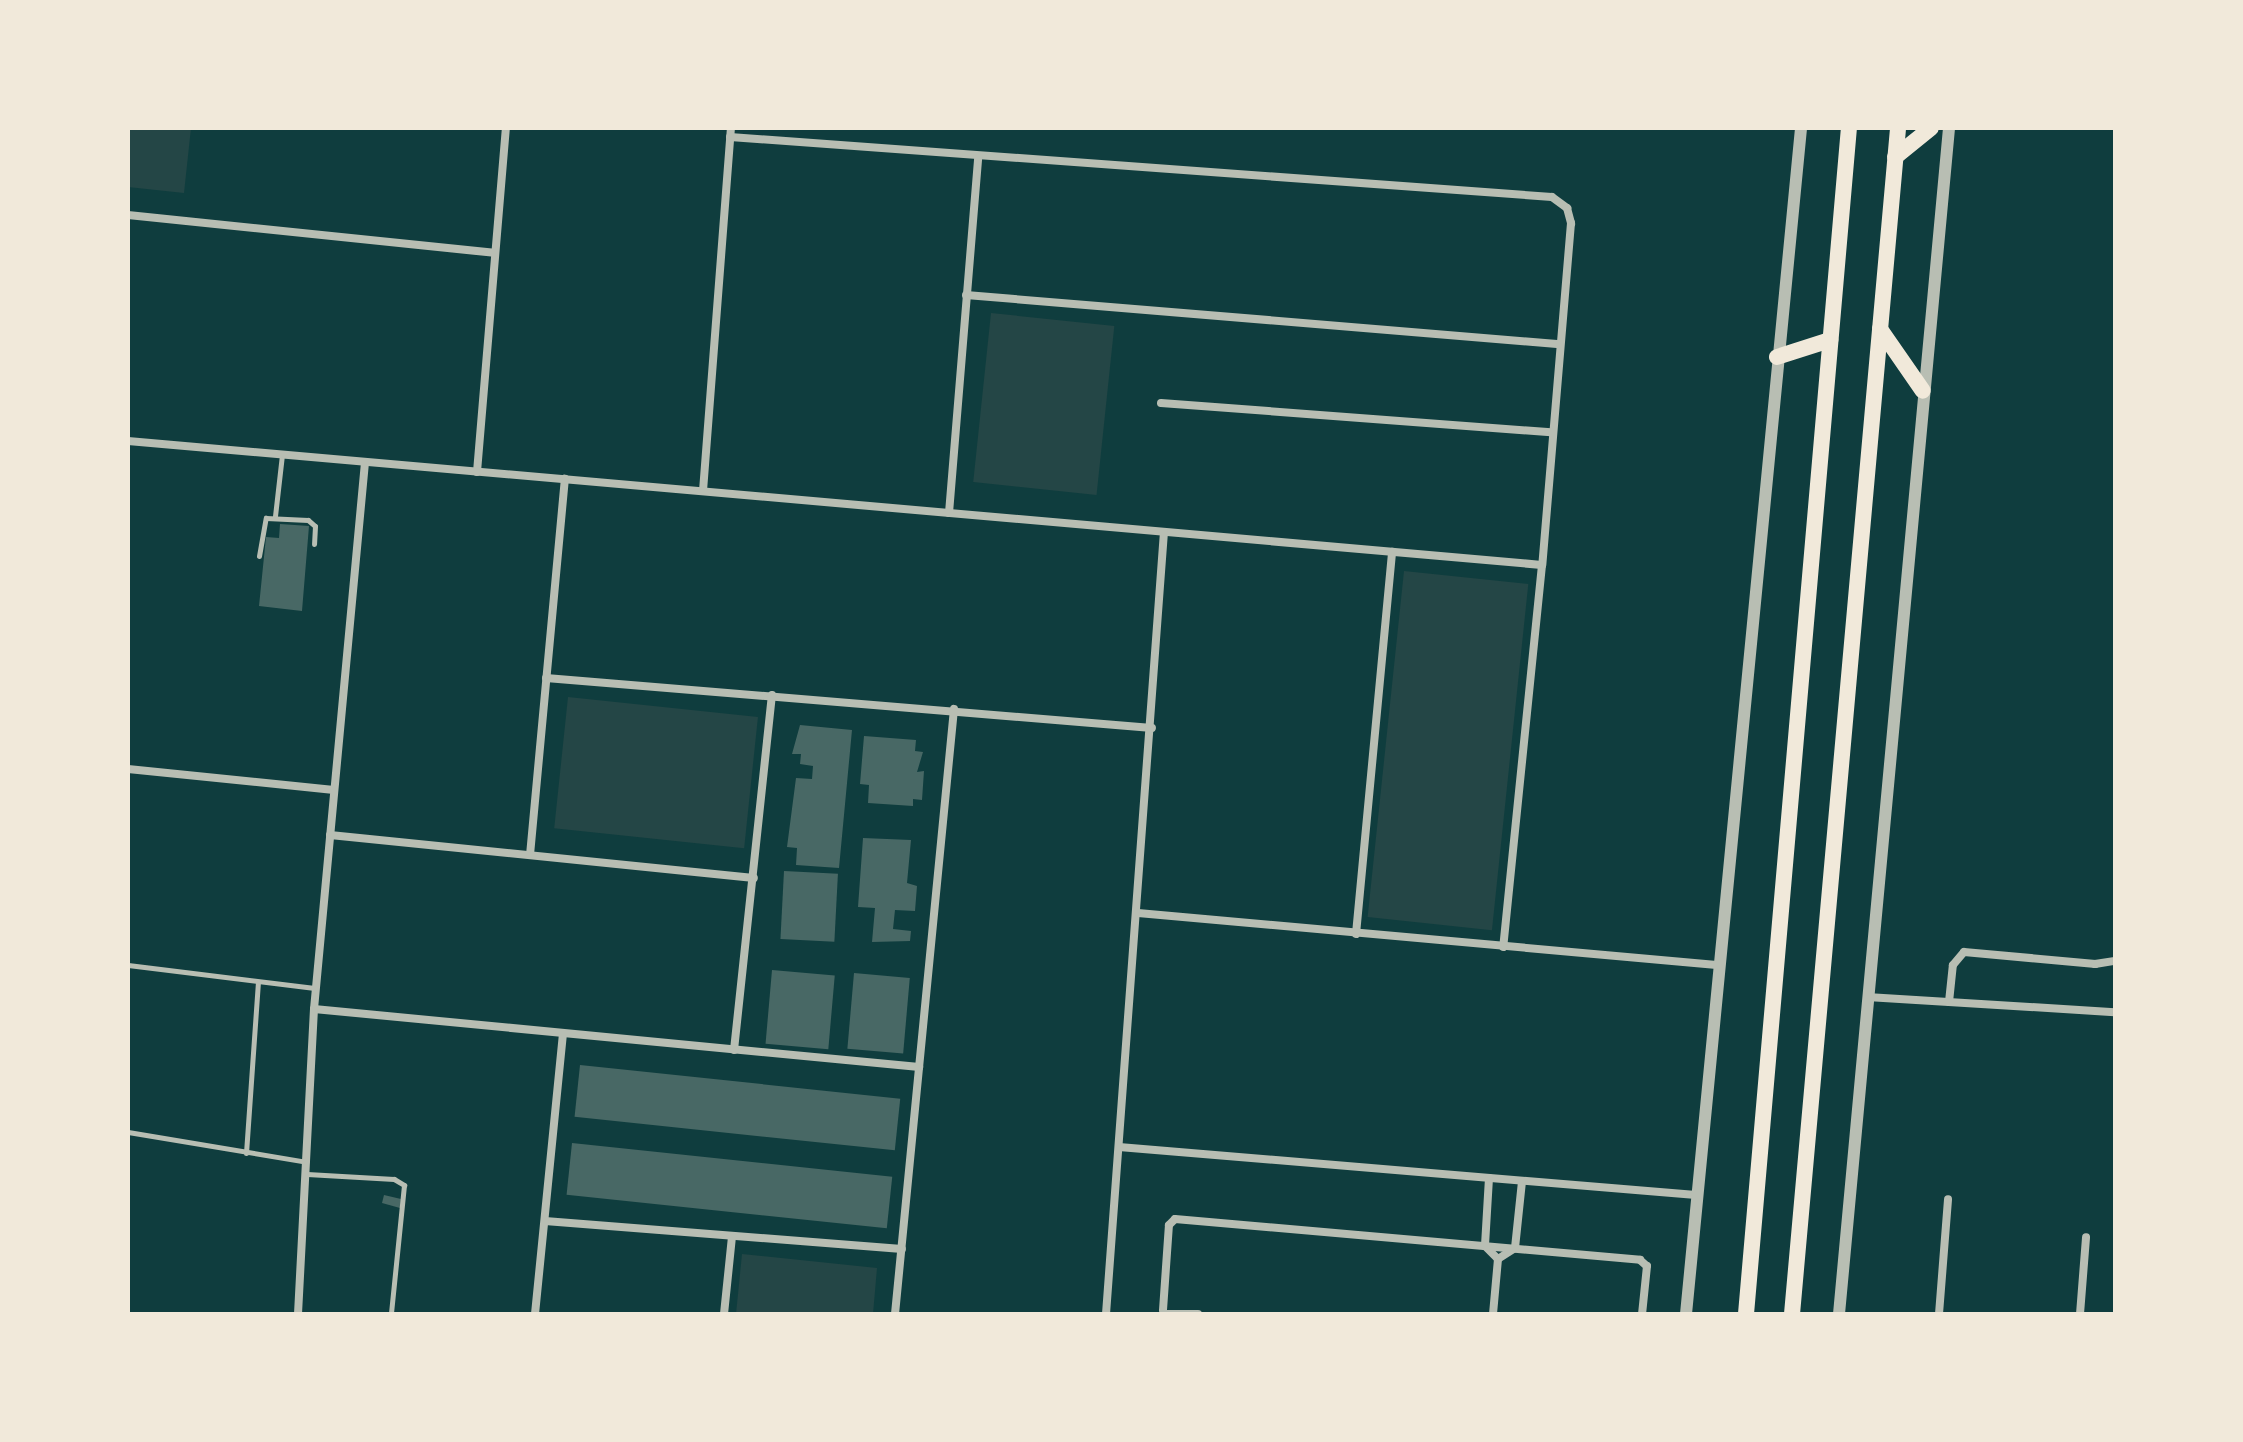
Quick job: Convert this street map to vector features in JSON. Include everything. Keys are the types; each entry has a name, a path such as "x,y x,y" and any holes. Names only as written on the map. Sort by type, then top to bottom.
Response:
{"main road":[{"path":"1746,1314 1849,128"},
{"path":"1792,1314 1898,128"},
{"path":"1895,157 1931,128"},
{"path":"1880,329 1923,391"},
{"path":"1777,357 1830,340"}],"street":[{"path":"477,472 506,128"},
{"path":"1686,1314 1717,965 1801,128"},
{"path":"1839,1314 1949,128"},
{"path":"703,491 731,132 978,158 1552,197 1567,208 1571,223 1557,344 1542,565 1503,947"},
{"path":"949,513 978,158"},
{"path":"128,215 494,253"},
{"path":"966,295 1557,344"},
{"path":"1161,403 1551,432"},
{"path":"128,441 1542,565"},
{"path":"298,1314 315,988 365,462"},
{"path":"530,855 565,479"},
{"path":"1106,1314 1152,728 1164,532"},
{"path":"1356,934 1392,552"},
{"path":"546,678 954,709 1152,728"},
{"path":"734,1050 772,695"},
{"path":"895,1314 954,709"},
{"path":"128,769 334,790"},
{"path":"330,835 754,878"},
{"path":"1138,913 1717,965"},
{"path":"1949,1002 1953,965 1964,952 2095,964 2115,961"},
{"path":"1867,997 2115,1012"},
{"path":"314,1009 919,1067"},
{"path":"535,1314 563,1033"},
{"path":"1119,1147 1696,1195"},
{"path":"1489,1178 1485,1246 1498,1259"},
{"path":"1515,1248 1522,1181"},
{"path":"1939,1314 1948,1199"},
{"path":"1198,1314 1163,1312 1172,1219 1640,1260 1647,1266 1642,1314"},
{"path":"545,1221 902,1249"},
{"path":"724,1314 732,1236"},
{"path":"2080,1314 2086,1237"},
{"path":"1498,1259 1515,1248"},
{"path":"1493,1314 1498,1259"}],"lane":[{"path":"275,516 282,455"},
{"path":"259,556 263,524 275,516 312,523 314,544"},
{"path":"128,965 315,988"},
{"path":"246,1153 258,982"},
{"path":"128,1132 308,1163"},
{"path":"307,1174 394,1179 404,1185 391,1314"}],"shaded area":[{"path":"128,128 191,128 184,193 128,187"},
{"path":"991,313 1114,326 1097,495 973,482"},
{"path":"1404,571 1528,584 1492,930 1368,917"},
{"path":"568,697 758,717 744,848 554,828"},
{"path":"742,1254 877,1268 873,1314 736,1314"}],"building":[{"path":"280,524 309,526 302,611 259,606 266,537 279,538"},
{"path":"800,725 852,730 839,868 796,865 797,848 787,847 796,778 812,779 813,766 800,764 801,754 792,754"},
{"path":"864,736 916,740 915,751 923,752 917,772 924,771 922,800 913,799 913,806 868,803 869,785 860,784"},
{"path":"863,838 911,840 907,883 917,886 915,911 895,910 893,929 911,931 910,941 872,942 875,908 858,907"},
{"path":"784,871 838,874 834,942 780,939"},
{"path":"772,970 835,975 828,1049 766,1044"},
{"path":"854,973 910,978 903,1054 847,1049"},
{"path":"580,1065 900,1099 895,1150 575,1117"},
{"path":"572,1143 892,1177 887,1228 567,1195"},
{"path":"384,1195 401,1199 400,1208 382,1203"}]}
